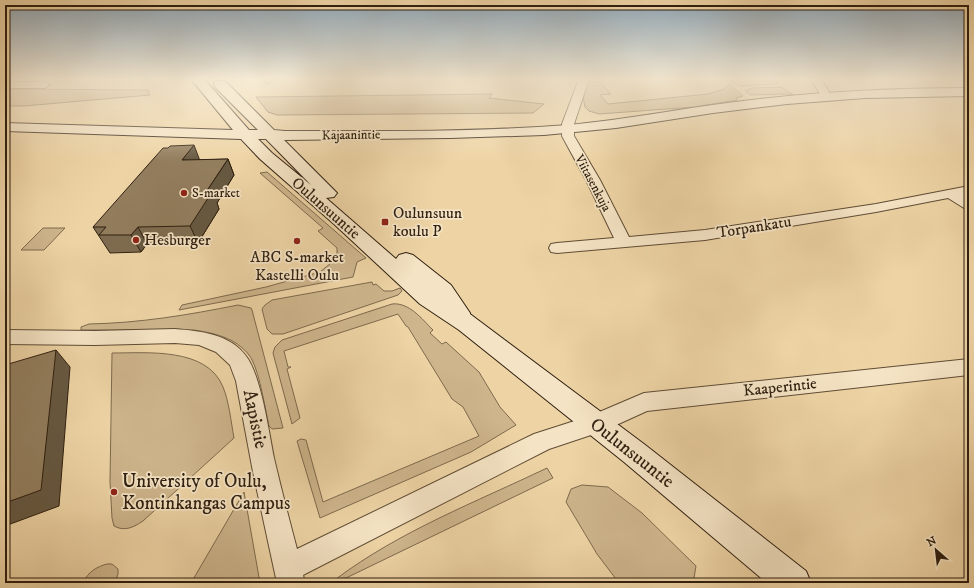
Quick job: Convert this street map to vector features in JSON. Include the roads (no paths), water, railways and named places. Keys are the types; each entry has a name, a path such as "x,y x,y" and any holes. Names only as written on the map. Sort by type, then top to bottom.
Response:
{"main road":[{"name":"Oulunsuuntie","path":"228,106 352,215 443,290 467,324"},
{"name":"Oulunsuuntie","path":"236,106 254,130 266,156 341,220 428,299 467,324 794,583"},
{"name":"Kajaanintie","path":"5,127 124,132 254,130 448,134 638,121 735,106"},
{"name":"Kajaanintie","path":"5,117 254,130"}],"street":[{"path":"568,125 574,106"},
{"name":"Viitasenkuja","path":"568,125 568,136 593,180 624,242"},
{"name":"Torpankatu","path":"557,248 705,235 876,208 969,190"},
{"path":"950,194 969,205"},
{"name":"Aapistie","path":"5,337 103,338 174,336 202,338 223,347 239,361 247,382 265,472 290,576 542,441 595,424"},
{"name":"Kaaperintie","path":"595,424 644,402 969,367"}],"place":[{"name":"S-market","path":"184,193"},
{"name":"Oulunsuun koulu P","path":"385,222"},
{"name":"Hesburger","path":"136,240"},
{"name":"ABC S-market Kastelli Oulu","path":"297,241"},
{"name":"University of Oulu, Kontinkangas Campus","path":"114,492"}]}
